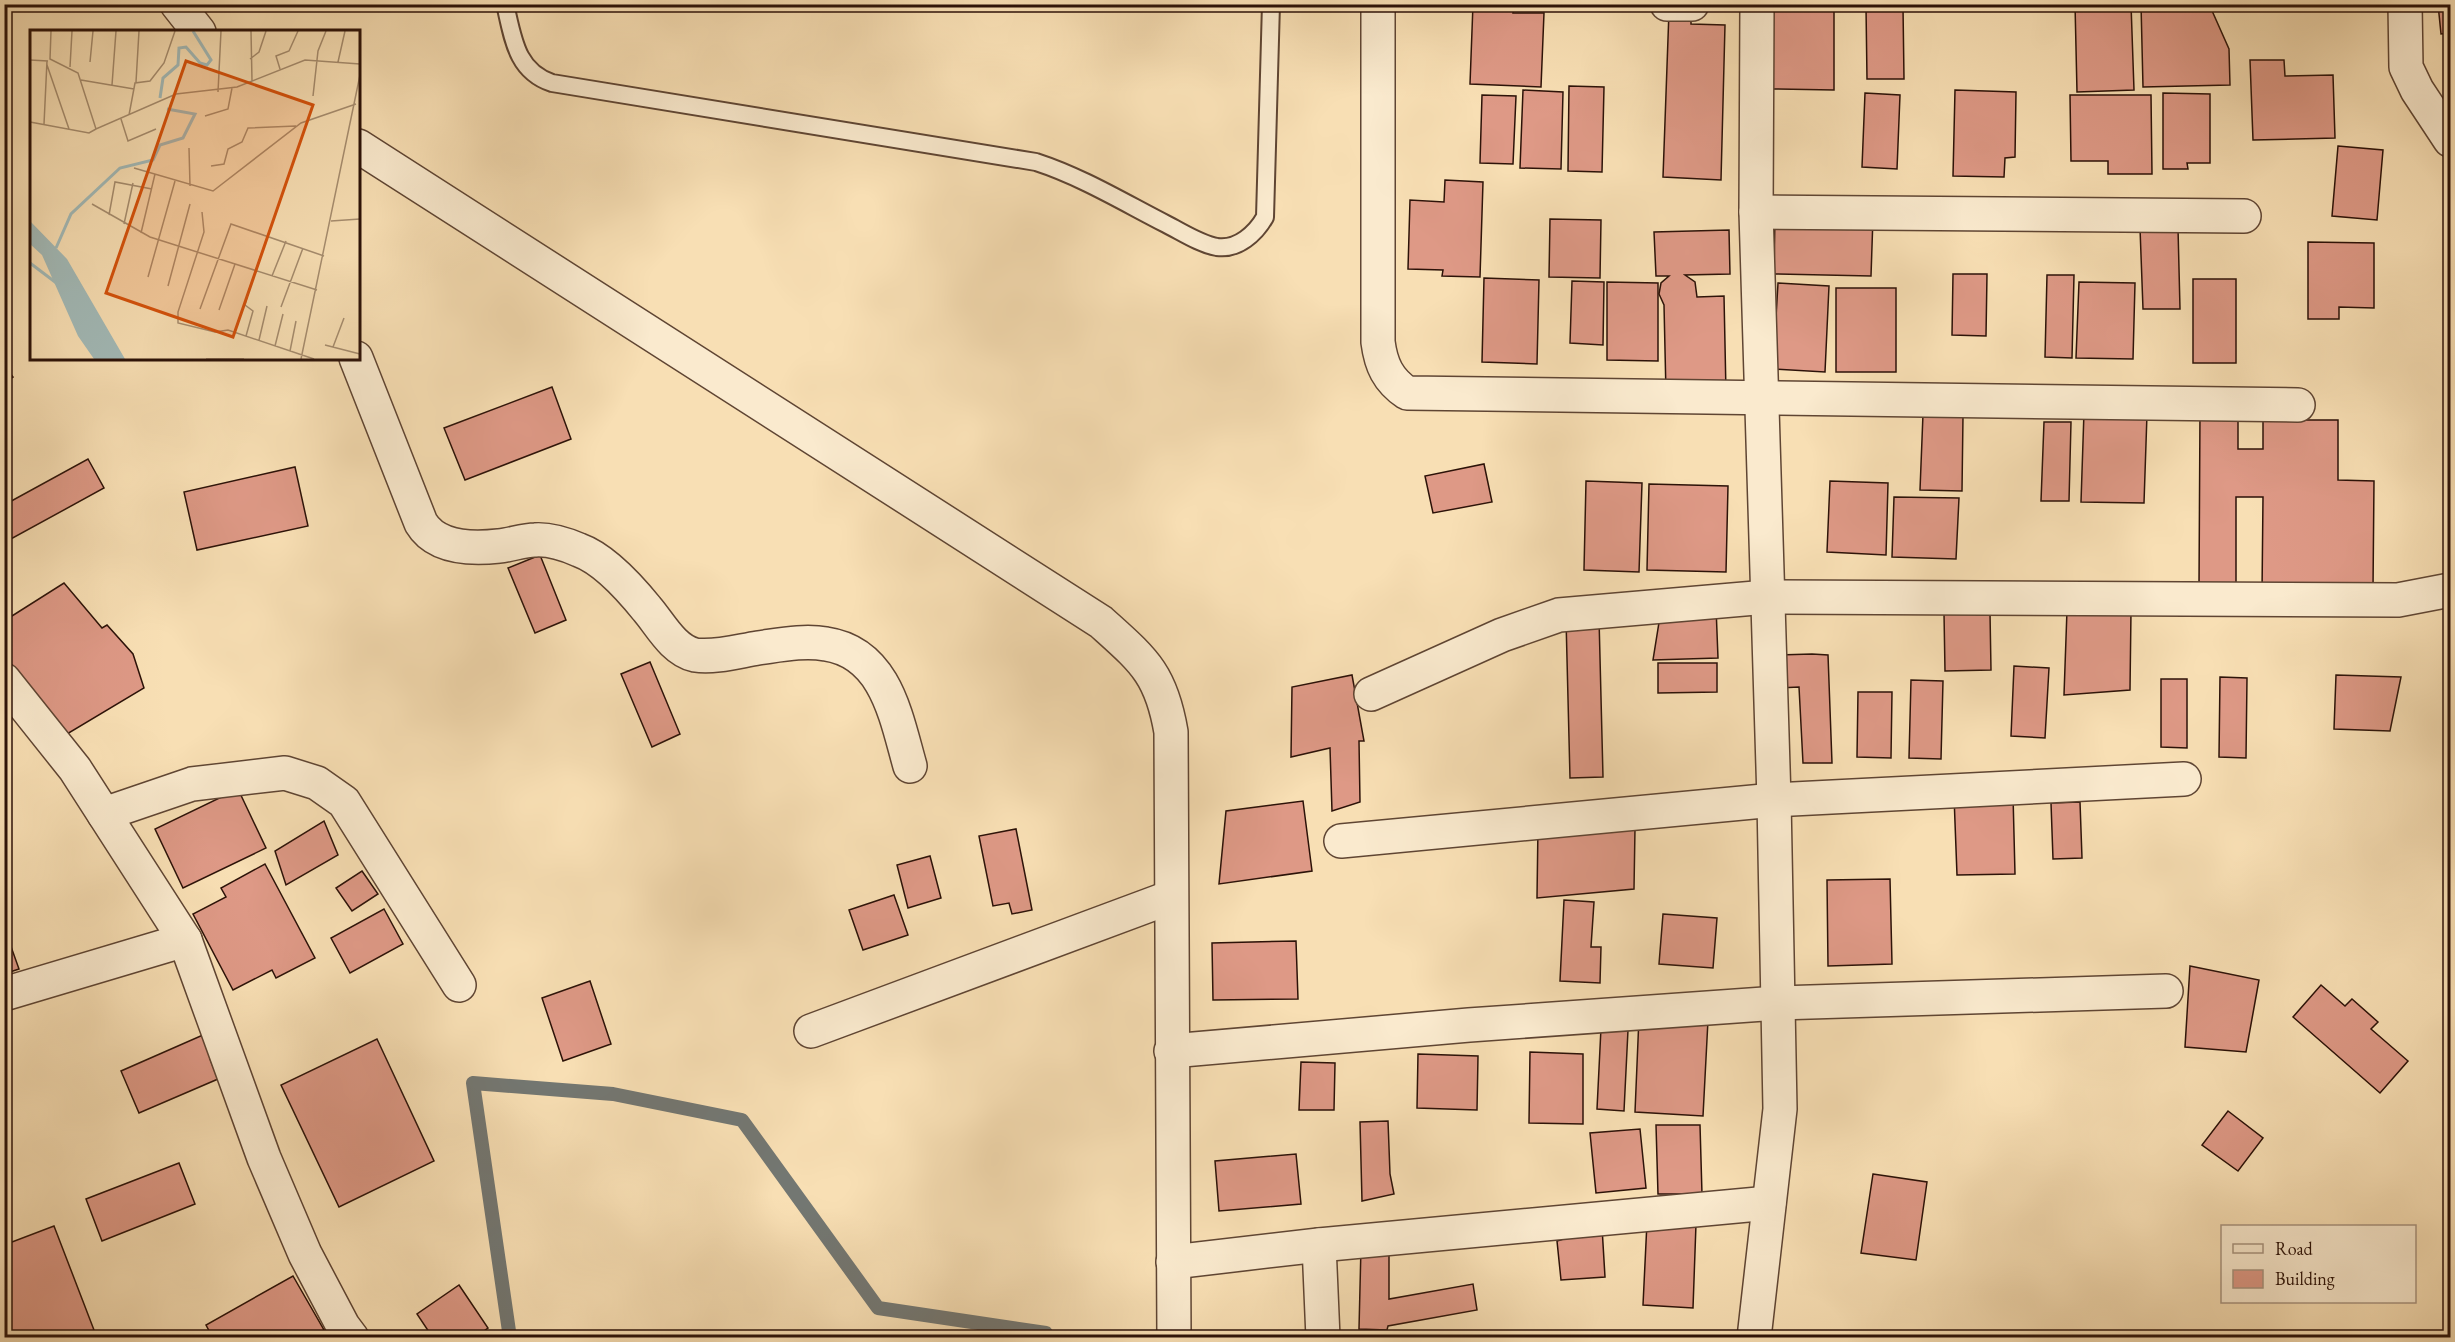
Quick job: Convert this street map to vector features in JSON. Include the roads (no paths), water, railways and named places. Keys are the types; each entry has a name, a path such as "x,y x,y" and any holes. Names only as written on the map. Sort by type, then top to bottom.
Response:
{"street":[{"path":"177,4 197,30"},
{"path":"1378,4 1378,342 1383,368 1394,384 1407,393 1762,400 2298,405"},
{"path":"1667,4 1692,4"},
{"path":"1754,1338 1780,1109 1774,800 1756,212 1757,4"},
{"path":"2404,4 2406,67 2417,90 2451,140"},
{"path":"360,147 1101,622 1143,661 1159,685 1171,732 1174,1338"},
{"path":"1756,212 2244,216"},
{"path":"357,360 421,523 428,534 440,541 466,546 498,546 535,540 561,543 582,551 602,563 645,606 681,649 694,654 710,655 801,643 826,644 847,649 878,673 896,716 910,766"},
{"path":"1371,694 1502,634 1559,615 1767,597 2398,600 2451,590"},
{"path":"4,680 75,769 185,940 264,1158 305,1254 352,1338"},
{"path":"104,814 192,784 285,773 317,783 344,802 459,985"},
{"path":"1341,841 1774,800 2184,779"},
{"path":"811,1031 1171,897"},
{"path":"4,993 185,940"},
{"path":"1171,1051 1469,1024 1778,1003 2166,991"},
{"path":"1173,1262 1319,1245 1769,1203"},
{"path":"1319,1245 1323,1338"}],"lane":[{"path":"505,4 515,44 526,66 536,77 552,83 1036,162 1071,173 1194,238 1218,247 1240,243 1257,231 1265,217 1271,4"}],"waterway":[{"path":"510,1338 473,1083 613,1094 742,1120 878,1308 1046,1333 1049,1338"}]}
